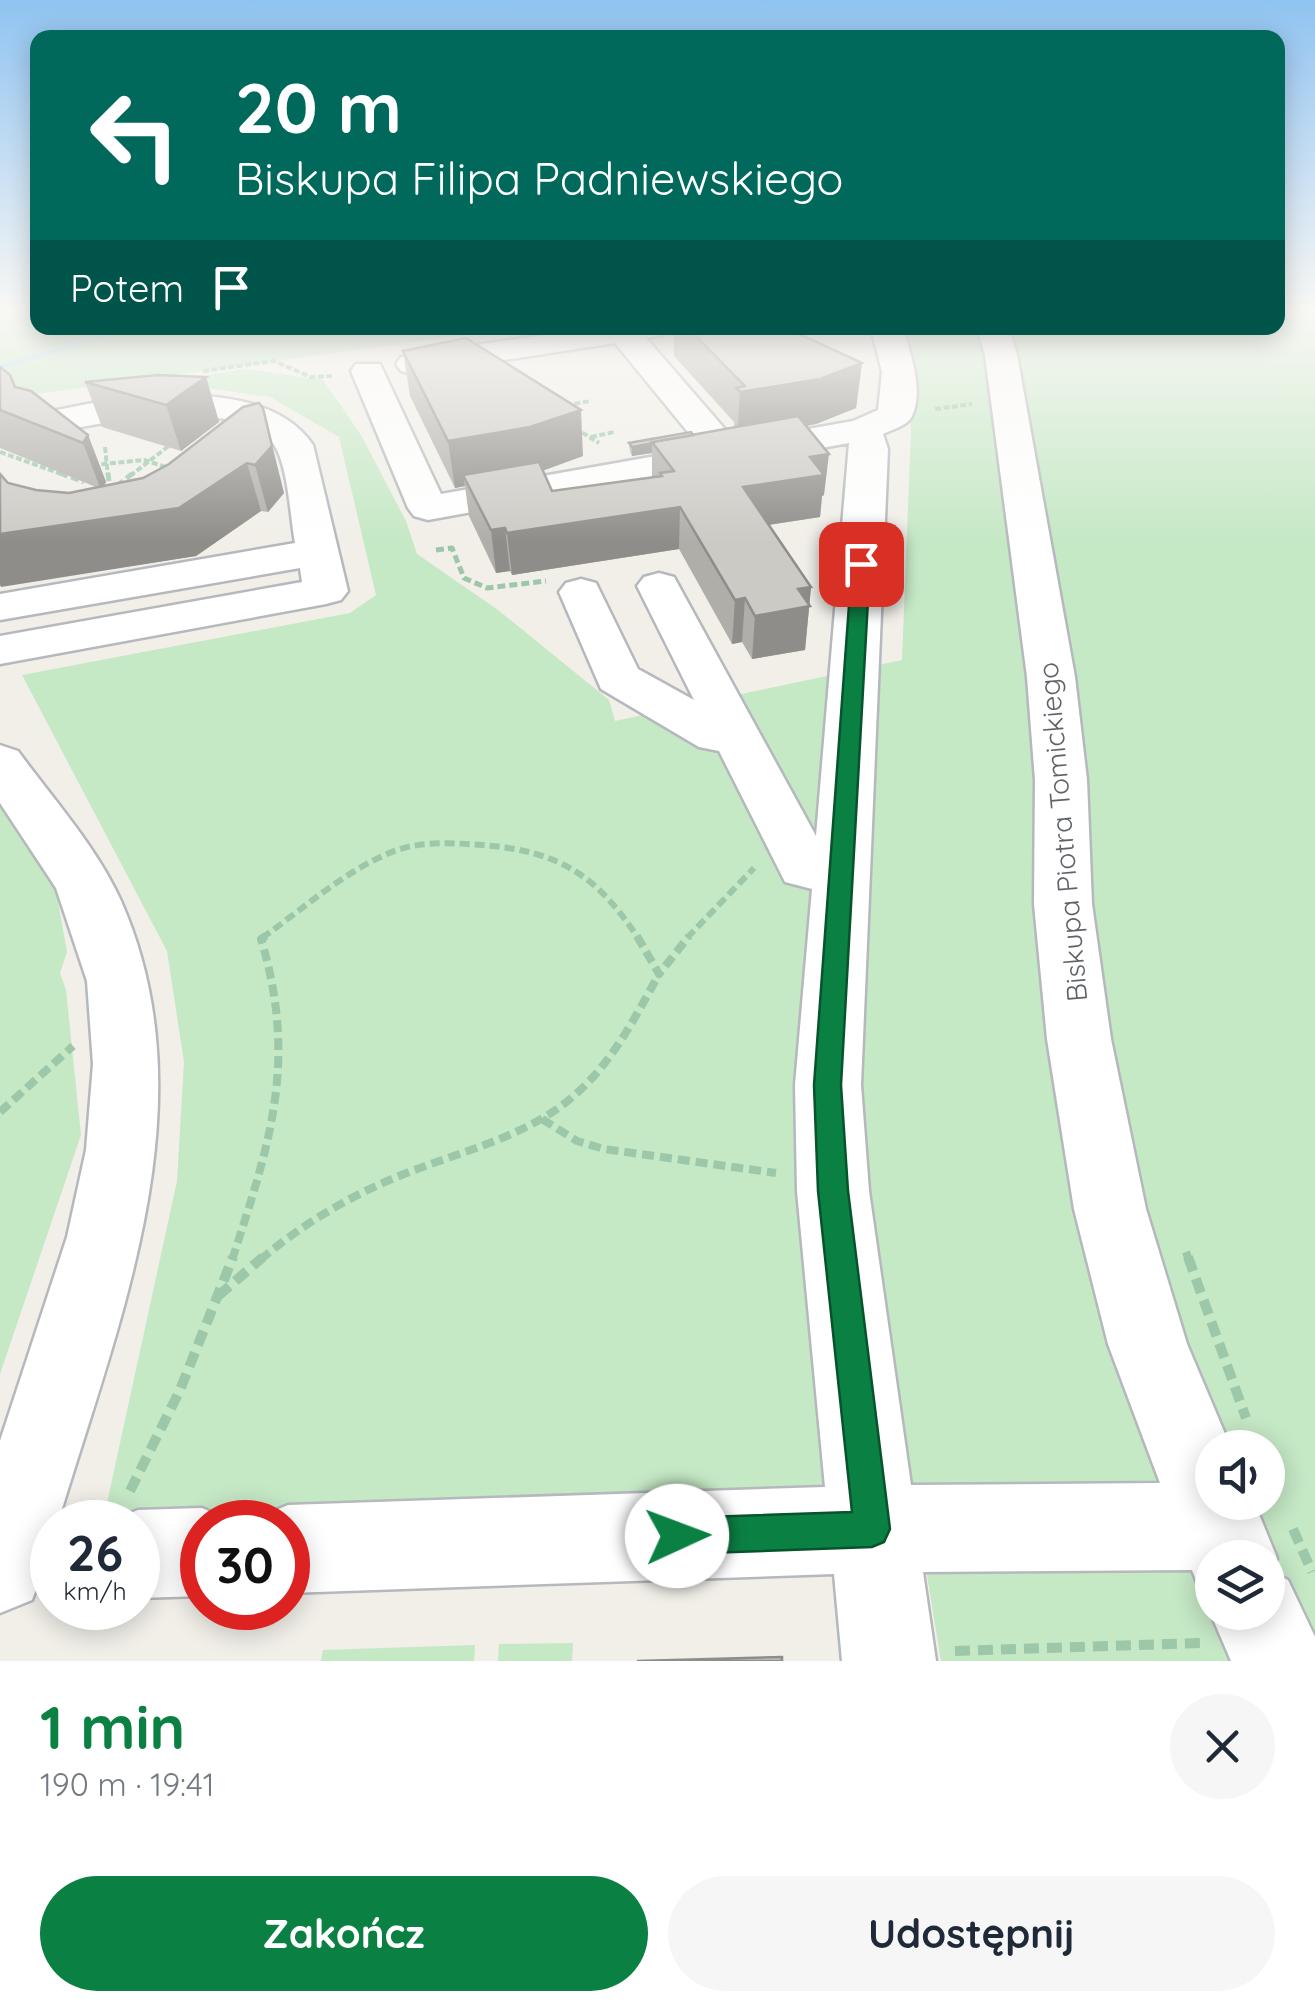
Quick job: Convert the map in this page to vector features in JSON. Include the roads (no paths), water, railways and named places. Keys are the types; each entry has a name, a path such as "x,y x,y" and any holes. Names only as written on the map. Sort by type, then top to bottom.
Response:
{"street":[{"path":"364,389 428,508 875,431"},
{"path":"680,389 727,455"},
{"path":"887,1650 833,1191 815,855 875,431 892,389"},
{"name":"Biskupa Piotra Tomickiego","path":"1006,389 1051,677 1061,780 1063,904 1077,1020 1107,1190 1148,1344 1224,1540"},
{"path":"0,650 326,591 295,445 263,418 211,406 138,405 50,422"},
{"path":"436,550 428,532 875,431"},
{"path":"0,607 317,552"},
{"path":"570,586 618,678 717,735 734,732"},
{"path":"658,586 734,732 815,855"},
{"path":"0,763 92,900 124,1004 122,1127 104,1231 18,1562"},
{"path":"310,1548 872,1529 1195,1541"}]}
